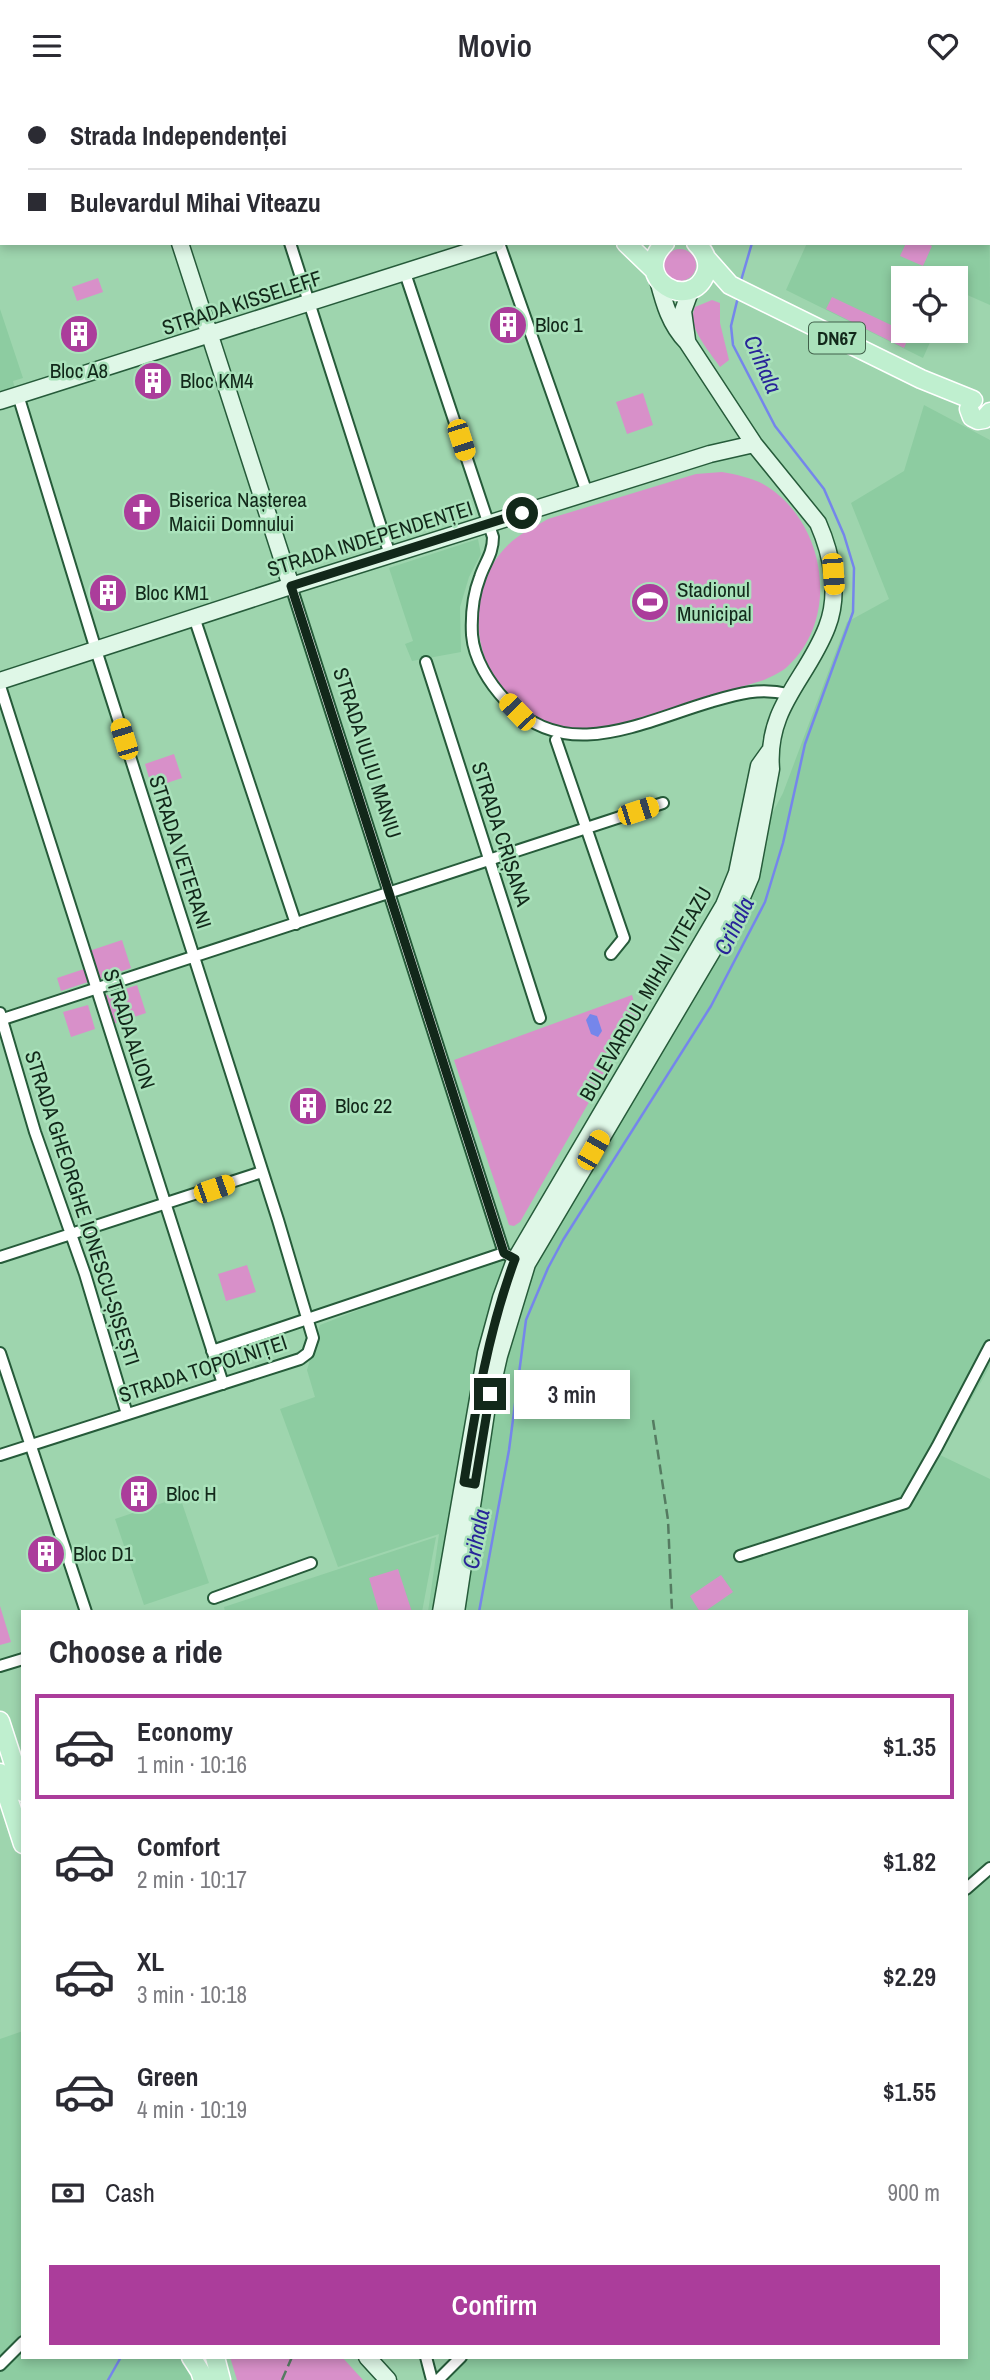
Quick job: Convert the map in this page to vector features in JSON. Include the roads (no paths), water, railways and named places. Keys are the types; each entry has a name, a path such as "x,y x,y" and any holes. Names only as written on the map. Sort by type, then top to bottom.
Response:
{"main road":[{"name":"STRADA IULIU MANIU","path":"181,245 291,586"},
{"name":"STRADA KISSELEFF","path":"0,401 492,245"},
{"path":"628,245 673,291 730,285"},
{"path":"656,275 656,255 663,245"},
{"path":"693,289 705,275 701,249"},
{"path":"701,249 730,285"},
{"name":"BULEVARDUL MIHAI VITEAZU","path":"457,1610 469,1483 486,1353 515,1259 736,911 751,876 771,769 769,752 773,736 788,694 827,628 832,610 833,574 818,523 754,444 673,324 656,275"},
{"name":"DN67","path":"730,285 983,410"},
{"name":"BULEVARDUL MIHAI VITEAZU","path":"687,342 682,311 693,289"},
{"name":"STRADA INDEPENDENȚEI","path":"0,684 291,586 710,454 754,444"},
{"name":"BULEVARDUL MIHAI VITEAZU","path":"441,1610 469,1483"},
{"path":"0,1721 21,1786"},
{"path":"0,1773 21,1838"},
{"path":"192,2359 202,2380"},
{"path":"216,2359 221,2380"},
{"path":"369,2359 388,2380"}],"street":[{"path":"291,245 390,555"},
{"path":"499,245 587,493"},
{"path":"405,273 493,537 493,548 480,576 475,595 472,638 478,658 494,687 517,712 540,726 561,733 584,736 609,733 746,691 772,690 788,694"},
{"name":"STRADA VETERANI","path":"18,395 96,650 309,1320"},
{"name":"STRADA IULIU MANIU","path":"291,586 515,1259"},
{"path":"194,617 296,924"},
{"name":"STRADA CRIȘANA","path":"426,662 540,1018"},
{"name":"STRADA ALION","path":"0,684 223,1384"},
{"path":"556,740 624,937 611,954"},
{"path":"1,1017 194,957 663,803"},
{"name":"STRADA GHEORGHE IONESCU-ȘIȘEȘTI","path":"1,1017 35,1132 85,1274 127,1414"},
{"path":"0,1257 262,1172"},
{"name":"STRADA TOPOLNIȚEI","path":"0,1455 300,1359 308,1353 313,1338 309,1320 515,1259"},
{"path":"212,1352 309,1320"},
{"path":"740,1556 905,1503 990,1346"},
{"path":"0,1353 85,1610"},
{"path":"214,1598 311,1563"},
{"path":"0,1666 21,1660"},
{"path":"968,1887 990,1868"},
{"path":"0,2365 21,2343"},
{"path":"427,2359 432,2380"},
{"path":"438,2380 459,2359"}],"water":[{"path":"590,1014 597,1016 602,1031 598,1037 591,1034 586,1020"}],"waterway":[{"name":"Crihala","path":"740,284 751,245"},
{"name":"Crihala","path":"479,1610 509,1450 526,1320 563,1240 711,1006 765,902 783,843 805,744 853,612 854,568 844,535 824,489 775,426 733,345 731,326 738,297"},
{"name":"Crihala","path":"108,2380 120,2359"}],"railway":[{"path":"653,1420 668,1520 672,1610"},
{"path":"282,2380 291,2359"}],"place":[{"name":"Bloc 1","path":"508,325"},
{"name":"Bloc A8","path":"79,334"},
{"name":"Bloc KM4","path":"153,381"},
{"name":"Biserica Nașterea Maicii Domnului","path":"142,512"},
{"name":"Bloc KM1","path":"108,593"},
{"name":"Stadionul Municipal","path":"650,602"},
{"name":"Bloc 22","path":"308,1106"},
{"name":"Bloc H","path":"139,1494"},
{"name":"Bloc D1","path":"46,1554"}]}
